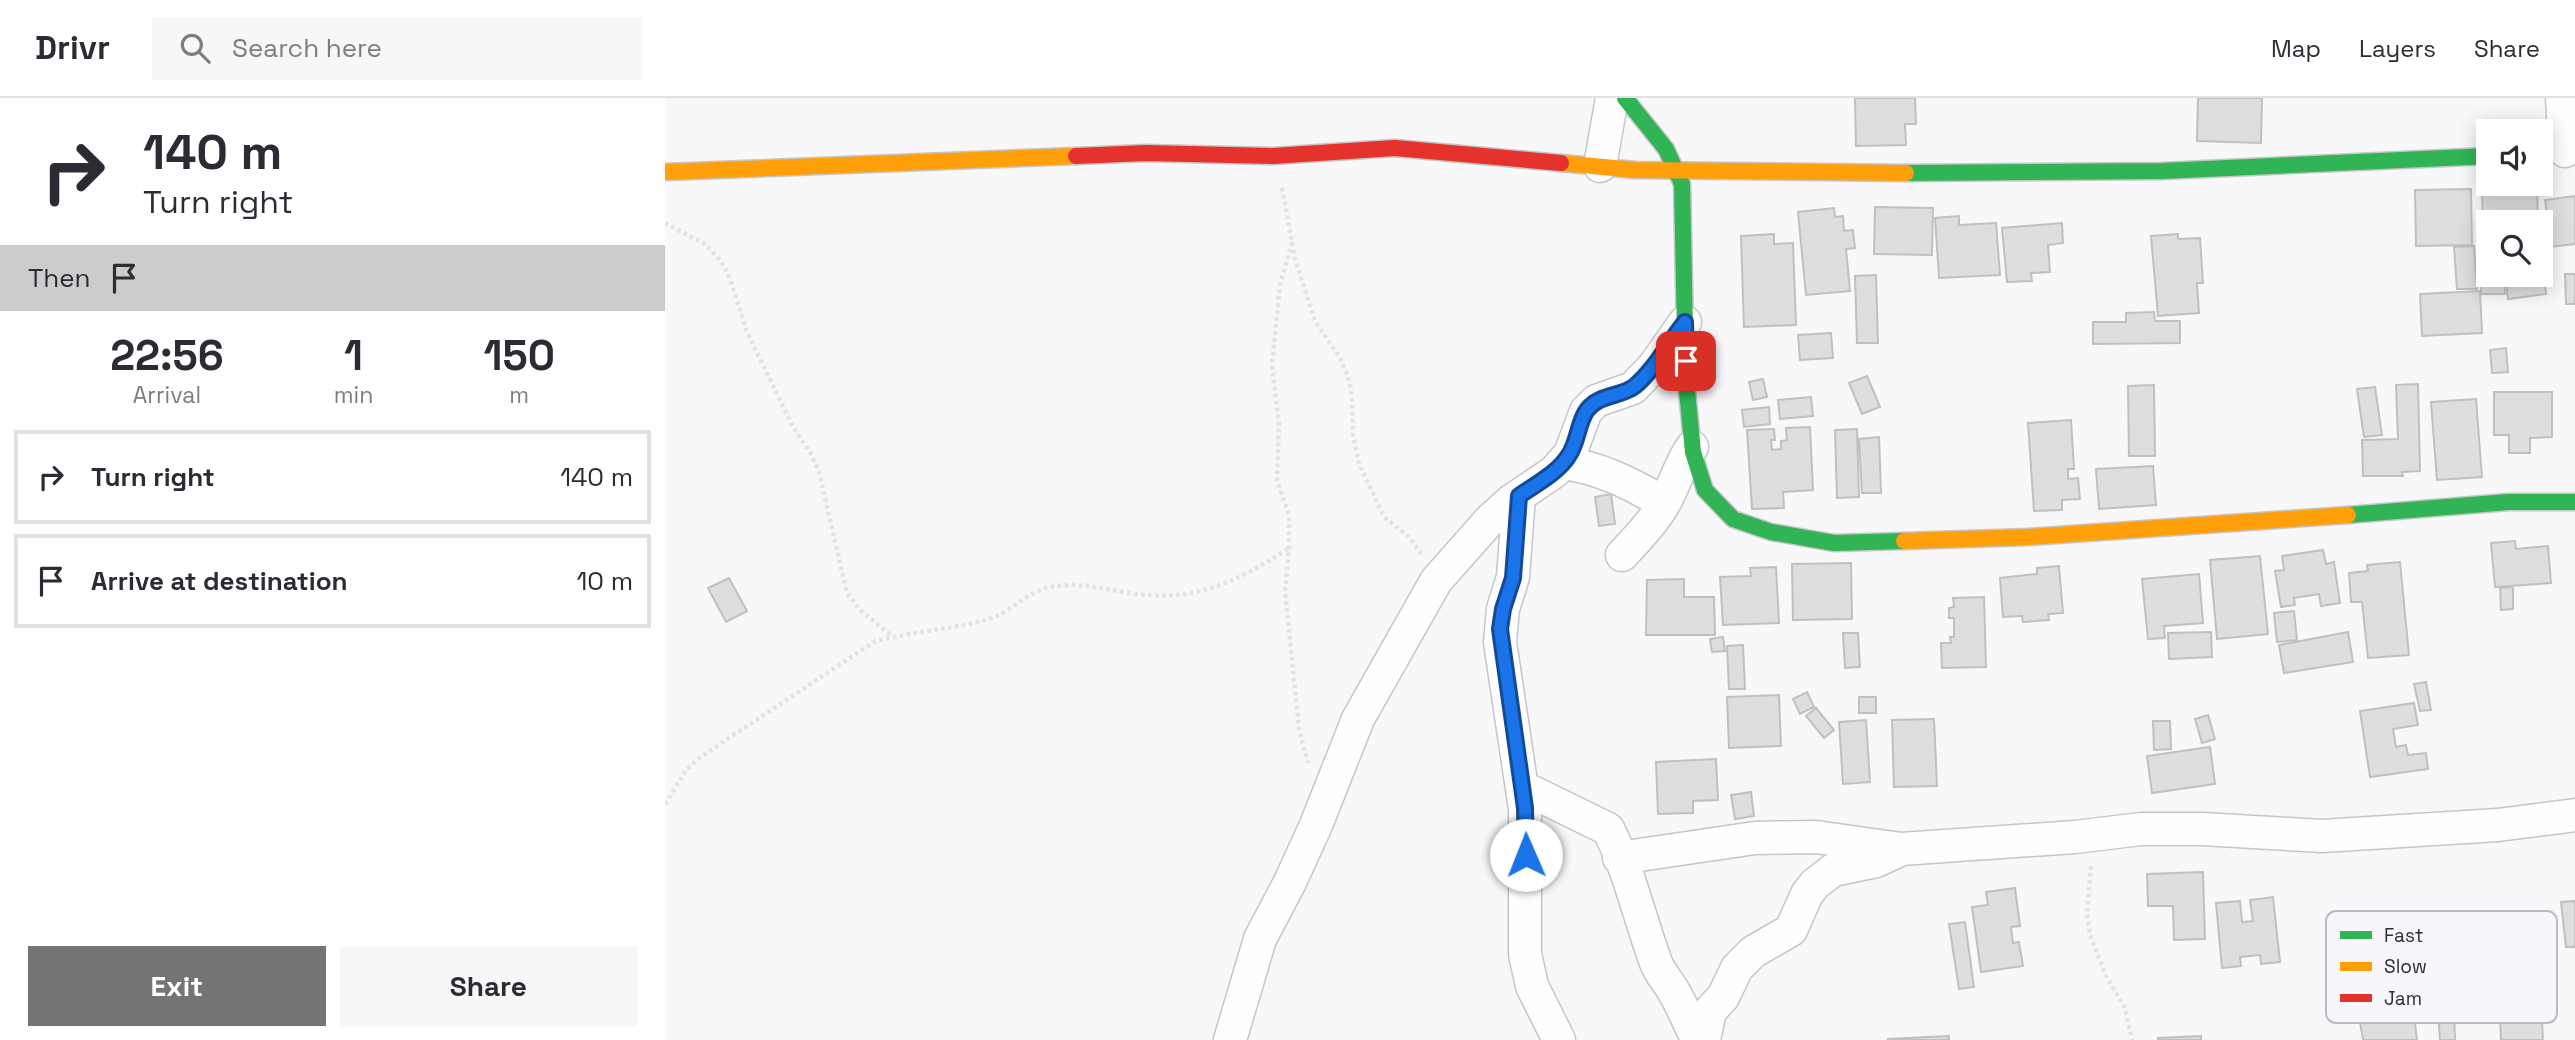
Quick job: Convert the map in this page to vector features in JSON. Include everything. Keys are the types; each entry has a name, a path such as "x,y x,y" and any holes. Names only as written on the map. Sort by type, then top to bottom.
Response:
{"street":[{"path":"1600,166 1612,98"},
{"path":"1625,98 1644,120 1679,172 1683,197 1686,381 1692,447 1705,490 1733,519 1771,532 1834,543 2028,537 2402,512 2508,502 2575,502"},
{"path":"2560,152 2562,98"},
{"path":"665,172 1146,153 1273,156 1395,148 1679,172 2148,171 2476,157"},
{"path":"1230,1040 1260,939 1290,882 1359,719 1436,581 1489,521 1554,472 1570,454 1586,411 1596,401 1633,388 1654,366 1671,338 1685,322"},
{"path":"1622,555 1646,529 1664,503 1683,460 1692,447"},
{"path":"1562,463 1608,474 1664,503"},
{"path":"1519,496 1513,578 1500,629 1525,808 1525,954 1532,986 1559,1040"},
{"path":"1523,787 1608,829 1642,917 1655,961 1661,975 1674,990 1698,1040"},
{"path":"1619,858 1766,838 1816,837 1901,849 2141,829 2202,829 2322,836 2498,825 2575,815"},
{"path":"1704,1040 1710,1011 1723,997 1737,968 1753,952 1791,930 1807,894 1815,884 1833,870 1876,861 1901,849"}],"path":[{"path":"1273,156 1280,177 1295,259 1315,321 1340,358 1348,376 1352,397 1353,435 1359,464 1384,517 1417,546 1424,559 1431,592"},
{"path":"665,223 705,244 721,261 730,279 747,332 793,427 810,452 819,472 847,593 860,610 892,636"},
{"path":"1292,242 1280,285 1272,365 1279,425 1277,480 1289,515 1285,591 1299,729 1308,763 1329,793"},
{"path":"665,804 687,769 702,755 874,642 892,636 929,632 992,618 1007,611 1029,594 1050,587 1077,584 1134,594 1190,595 1232,580 1289,548"},
{"path":"2097,834 2088,894 2090,935 2106,976 2125,1008 2132,1040"}],"building":[{"path":"1855,98 1915,98 1916,124 1905,124 1906,145 1856,146"},
{"path":"2198,98 2262,98 2261,143 2197,141"},
{"path":"2471,189 2472,245 2416,246 2415,190"},
{"path":"2482,196 2537,196 2538,210 2482,210"},
{"path":"2575,196 2575,244 2553,247 2553,210 2546,210 2545,200"},
{"path":"1875,207 1933,208 1932,255 1874,254"},
{"path":"1834,208 1835,217 1843,216 1844,231 1853,230 1855,248 1846,249 1850,291 1806,295 1798,212"},
{"path":"1959,216 1959,225 1996,223 2000,275 1939,278 1935,218"},
{"path":"2062,223 2063,243 2048,245 2050,272 2031,273 2032,281 2007,282 2002,228"},
{"path":"1774,234 1774,244 1793,243 1796,325 1744,327 1741,236"},
{"path":"2178,234 2178,239 2200,238 2203,283 2197,283 2199,313 2158,316 2151,236"},
{"path":"2474,246 2477,289 2457,289 2454,247"},
{"path":"2565,274 2575,274 2575,304 2566,304"},
{"path":"1876,275 1878,343 1857,343 1855,276"},
{"path":"2481,287 2505,287 2505,294 2481,294"},
{"path":"2507,287 2545,287 2546,294 2508,299"},
{"path":"2480,291 2482,333 2422,336 2420,294"},
{"path":"2154,312 2155,321 2180,321 2180,343 2093,344 2093,322 2126,322 2126,313"},
{"path":"1831,333 1833,358 1800,360 1798,335"},
{"path":"2506,348 2508,372 2492,373 2490,350"},
{"path":"1867,376 1880,407 1862,414 1849,383"},
{"path":"1763,379 1767,397 1753,400 1749,382"},
{"path":"2418,384 2420,471 2402,472 2403,476 2363,476 2362,440 2398,439 2396,385"},
{"path":"2154,385 2155,456 2129,456 2128,386"},
{"path":"2375,387 2382,435 2364,437 2357,389"},
{"path":"2494,392 2552,392 2552,437 2530,438 2530,453 2509,453 2509,435 2494,435"},
{"path":"1811,397 1813,416 1780,419 1778,400"},
{"path":"2476,399 2482,477 2437,480 2431,402"},
{"path":"1769,407 1770,424 1744,427 1742,410"},
{"path":"2071,420 2074,469 2068,469 2068,479 2078,478 2080,499 2062,500 2062,510 2034,511 2028,423"},
{"path":"1810,427 1813,490 1783,492 1784,508 1752,509 1747,430 1774,429 1772,450 1781,449 1781,441 1787,440 1786,428"},
{"path":"1857,429 1859,497 1837,498 1835,430"},
{"path":"1879,437 1881,493 1862,493 1859,439"},
{"path":"2153,466 2156,505 2099,509 2096,469"},
{"path":"1611,494 1615,524 1599,526 1595,497"},
{"path":"2515,541 2516,549 2548,546 2551,583 2495,587 2491,543"},
{"path":"2323,550 2326,564 2334,562 2340,603 2321,606 2319,594 2294,598 2295,605 2281,607 2275,571 2284,570 2282,556"},
{"path":"2260,556 2268,634 2217,639 2210,560"},
{"path":"2400,562 2409,655 2368,658 2362,602 2351,602 2349,573 2368,571 2367,565"},
{"path":"1851,563 1852,619 1793,620 1792,564"},
{"path":"2059,566 2063,613 2048,614 2049,620 2023,622 2022,616 2003,617 2000,578 2037,574 2037,568"},
{"path":"1776,567 1779,623 1723,625 1720,577 1751,576 1750,568"},
{"path":"2199,574 2203,623 2164,626 2165,638 2148,639 2142,579"},
{"path":"729,578 747,611 726,622 708,588"},
{"path":"1684,579 1684,597 1714,597 1715,635 1646,635 1647,580"},
{"path":"2513,587 2513,609 2501,610 2500,588"},
{"path":"1984,597 1986,667 1942,668 1941,643 1951,643 1950,637 1954,637 1954,618 1949,618 1949,608 1954,607 1953,598"},
{"path":"2294,611 2297,640 2277,642 2274,613"},
{"path":"2211,632 2212,657 2169,659 2168,633"},
{"path":"2348,632 2353,662 2284,673 2279,645"},
{"path":"1843,633 1858,633 1860,667 1845,668"},
{"path":"1723,637 1725,651 1712,652 1710,639"},
{"path":"1743,645 1745,689 1729,689 1727,646"},
{"path":"2426,682 2431,710 2420,711 2414,684"},
{"path":"1807,692 1814,707 1800,714 1793,699"},
{"path":"1779,695 1781,746 1729,748 1727,697"},
{"path":"1859,697 1876,697 1876,713 1859,713"},
{"path":"2414,703 2418,725 2393,729 2396,747 2406,745 2408,755 2426,753 2428,769 2370,777 2360,711"},
{"path":"1816,708 1834,730 1824,738 1806,716"},
{"path":"2208,715 2215,739 2202,743 2195,719"},
{"path":"1934,719 1937,786 1894,787 1892,720"},
{"path":"1866,720 1870,782 1843,784 1839,722"},
{"path":"2153,721 2170,721 2171,749 2154,750"},
{"path":"2210,747 2215,784 2152,793 2147,756"},
{"path":"1716,759 1718,800 1693,801 1693,813 1658,814 1656,762"},
{"path":"1751,792 1754,816 1735,819 1731,795"},
{"path":"2203,872 2205,939 2174,940 2173,906 2148,906 2147,874"},
{"path":"2015,888 2020,926 2011,927 2013,943 2019,942 2023,966 1981,972 1972,907 1988,905 1986,892"},
{"path":"2273,897 2280,962 2261,964 2260,955 2240,957 2241,966 2222,968 2216,903 2240,901 2242,922 2253,921 2250,900"},
{"path":"2575,901 2575,947 2566,947 2561,902"},
{"path":"1965,922 1974,987 1959,989 1949,924"},
{"path":"2360,1023 2415,1023 2417,1040 2363,1040"},
{"path":"2439,1023 2454,1023 2455,1040 2440,1040"},
{"path":"2500,1023 2542,1023 2543,1040 2501,1040"},
{"path":"1949,1036 1949,1040 1887,1039"},
{"path":"2201,1036 2201,1040 2158,1040 2158,1038"}],"traffic: fast":[{"path":"1625,98 1666,149 1682,184 1686,381 1693,452 1705,490 1733,519 1771,532 1834,543 1904,541"},
{"path":"1906,173 2162,171 2476,157"},
{"path":"2348,515 2508,502 2575,502"}],"traffic: slow":[{"path":"665,172 1076,156"},
{"path":"1561,163 1635,170 1906,173"},
{"path":"1904,541 2028,537 2348,515"}],"traffic: jam":[{"path":"1076,156 1146,153 1273,156 1395,148 1561,163"}],"route":[{"path":"1526,855 1525,808 1500,642 1503,609 1513,578 1519,496 1554,472 1570,454 1586,411 1596,401 1633,388 1654,366 1671,338 1685,322 1686,361"}]}
